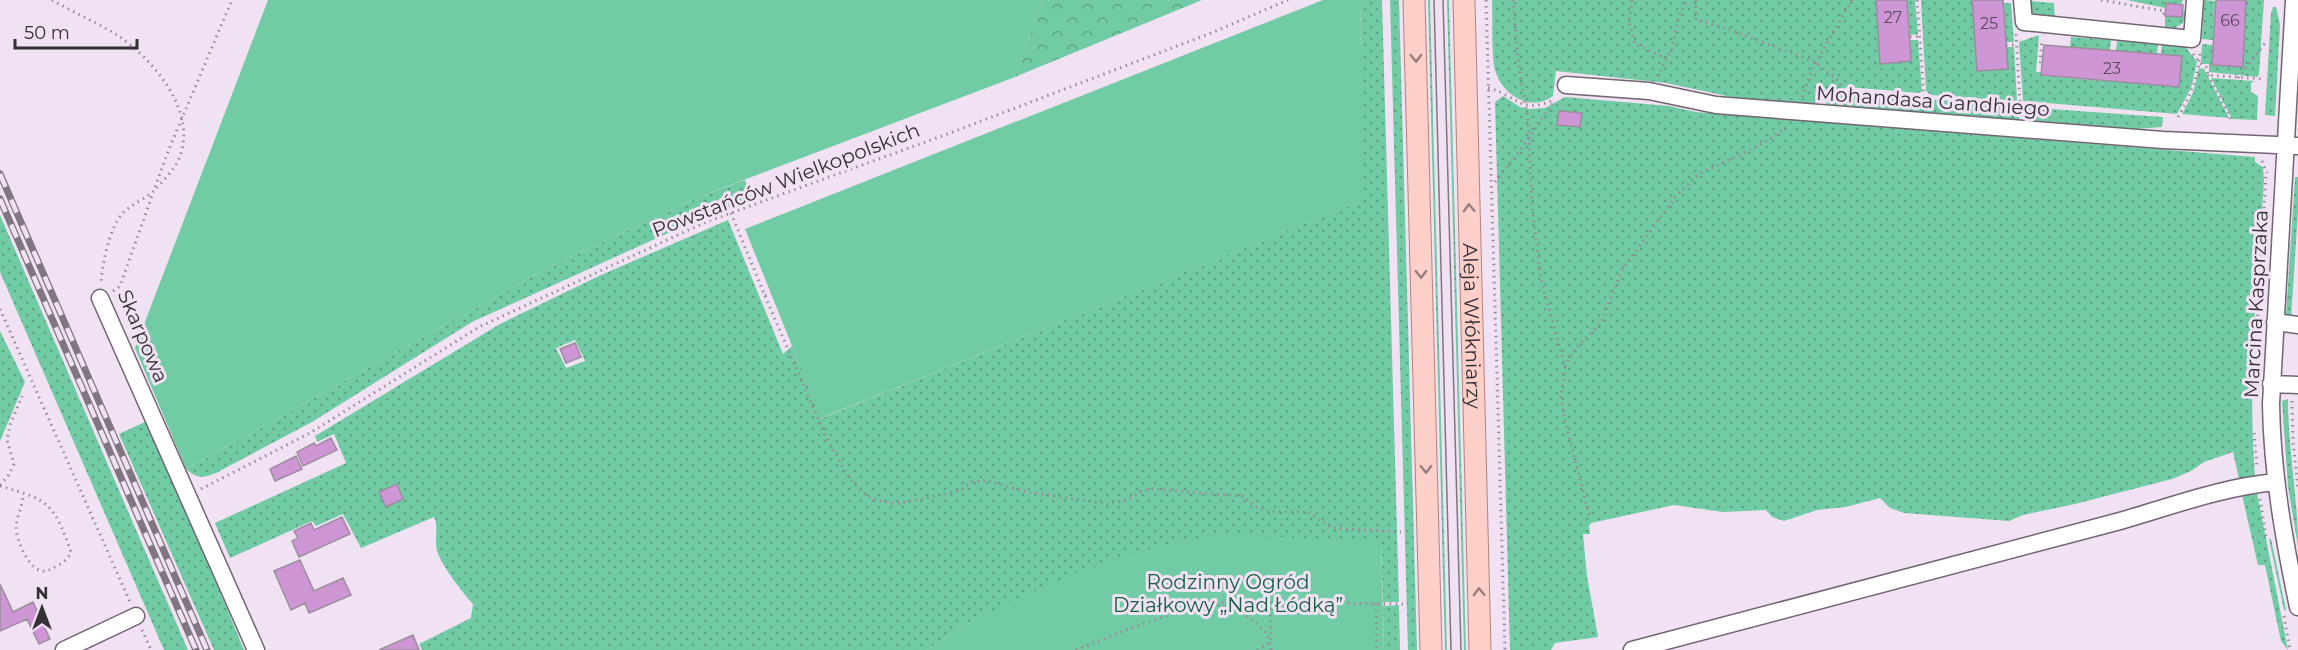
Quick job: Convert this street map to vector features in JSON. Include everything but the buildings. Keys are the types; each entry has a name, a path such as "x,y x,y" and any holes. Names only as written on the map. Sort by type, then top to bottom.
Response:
{"main road":[{"path":"1414,0 1431,650"},
{"name":"Aleja Włókniarzy","path":"1464,0 1480,650"}],"street":[{"path":"2022,0 2024,22 2192,39 2195,0"},
{"name":"Marcina Kasprzaka","path":"2294,0 2292,146 2275,322 2271,425 2284,537 2297,598"},
{"name":"Mohandasa Gandhiego","path":"1566,85 1649,91 1716,105 2163,140 2292,146"},
{"name":"Skarpowa","path":"100,298 256,650"},
{"path":"2275,322 2298,325"},
{"path":"2271,384 2295,385"},
{"path":"1632,650 2120,522 2200,496 2240,486 2276,482"},
{"path":"64,650 136,616"}],"path":[{"name":"Skarpowa","path":"52,0 106,28 130,45 170,88 182,118 182,147 178,162 154,191 122,215 104,260 100,298"},
{"path":"100,298 120,286 182,118 232,0"},
{"name":"Powstańców Wielkopolskich","path":"188,495 310,433 479,327 706,222 950,133 1211,33 1288,0"},
{"path":"1486,0 1505,650"},
{"path":"1513,0 1519,69 1526,106 1532,207 1541,279 1565,367"},
{"path":"1632,0 1629,22 1635,44 1667,59"},
{"path":"1649,91 1672,49 1678,16 1687,0"},
{"path":"1590,518 1565,421 1562,397 1565,367 1573,351 1601,323 1622,270 1676,196 1700,173 1770,139 1803,112 1844,90 1838,80 1815,62 1725,28 1696,20 1696,0"},
{"path":"1803,112 1815,62 1852,0"},
{"path":"1917,0 1924,96"},
{"path":"2101,0 2154,9"},
{"path":"2040,63 2043,32"},
{"path":"1910,37 1920,36"},
{"path":"2238,78 2266,42"},
{"path":"2006,45 2016,43 2020,104"},
{"path":"2178,117 2194,86 2199,63 2206,67 2232,121"},
{"path":"2208,75 2263,79"},
{"path":"1495,182 1566,85"},
{"path":"1488,88 1504,93 1526,106 1535,106 1554,100"},
{"path":"2261,159 2266,166 2266,173 2272,173"},
{"path":"731,213 826,437 847,475 860,490 873,499 895,504 946,494 961,490 972,482 985,480 1027,492 1107,504 1127,500 1141,491 1152,489 1241,496 1266,511 1308,512 1332,528 1401,531"},
{"path":"765,296 771,293"},
{"path":"0,309 151,650"},
{"path":"2295,385 2293,442 2298,489"},
{"path":"22,396 8,435 14,464 0,485 23,494 48,504 54,511 71,552 69,558 48,571 37,570 29,563 18,533 17,525 23,494"},
{"path":"1076,650 1196,608 1225,602 1402,604"},
{"path":"1270,603 1271,650"},
{"path":"1376,604 1377,650"},
{"path":"1196,608 1222,606 1241,612 1259,625 1270,642"},
{"path":"1257,650 1270,642"}],"green space":[{"path":"268,0 1042,0 1015,77 699,197 551,266 186,469 135,348"},
{"path":"1042,0 1202,0 1015,77"},
{"path":"1323,0 1360,0 1364,200 821,418 745,229"},
{"path":"1360,0 1382,0 1399,602 1383,602 1381,540 975,619 927,650 422,650 419,644 471,618 473,604 453,579 437,551 434,517 361,548 343,514 316,526 312,521 230,558 215,523 346,463 334,434 317,442 315,436 500,324 601,275 728,220 783,354 792,346 822,418 1363,200","holes":["575,340 585,361 566,368 556,348"]},
{"path":"1390,0 1399,0 1417,650 1408,650"},
{"path":"1428,0 1430,0 1447,650 1445,650"},
{"path":"1447,0 1449,0 1466,650 1464,650"},
{"path":"1492,0 1876,0 1880,63 1911,61 1910,40 1918,40 1922,91 1920,93 1847,87 1819,103 1800,103 1736,98 1666,83 1556,71 1553,96 1536,103 1527,102 1518,99 1504,87 1495,70"},
{"path":"1907,0 1915,0 1918,34 1910,35"},
{"path":"1921,0 1972,0 1977,71 2006,47 2014,47 2017,101 1931,95 1926,91"},
{"path":"2127,0 2183,0 2181,4 2166,3 2165,8"},
{"path":"2204,0 2215,1 2213,40 2202,39"},
{"path":"2246,0 2264,0 2259,74 2257,77 2209,72 2209,64 2202,64 2202,44 2213,45 2212,65 2242,67"},
{"path":"2029,1 2054,3 2055,23 2033,16"},
{"path":"2003,3 2011,3 2014,42 2006,42"},
{"path":"2273,7 2276,7 2280,25 2275,116 2265,115"},
{"path":"2183,11 2186,11 2183,23 2165,34 2165,16 2182,17"},
{"path":"2039,35 2036,72 2042,72 2042,76 2179,87 2182,56 2161,54 2162,44 2184,45 2197,62 2191,88 2177,114 2023,101 2019,42"},
{"path":"2071,37 2111,40 2110,50 2070,47"},
{"path":"2117,41 2158,43 2157,54 2116,51"},
{"path":"2199,68 2204,69 2229,118 2182,114 2193,93"},
{"path":"2211,78 2254,81 2251,83 2251,92 2258,96 2257,120 2232,119"},
{"path":"1845,93 2019,106 2019,121 1825,104"},
{"path":"1503,96 1520,107 1545,108 1565,97 1669,106 1696,112 2255,157 2255,162 2263,167 2264,180 2253,365 2255,477 2239,479 2233,452 2204,462 2191,471 2172,479 2023,515 2009,521 1904,513 1890,508 1880,498 1846,507 1817,510 1784,521 1772,517 1766,510 1723,512 1674,505 1591,523 1590,534 1583,534 1587,576 1598,637 1555,643 1551,650 1510,650 1495,102","holes":["1559,111 1581,113 1580,127 1558,125"]},
{"path":"2023,107 2163,117 2162,127 2136,129 2023,120"},
{"path":"2295,177 2298,177 2298,211 2291,319 2286,316"},
{"path":"745,180 752,199 699,219 472,322 312,422 216,473 200,477 186,469 551,266 699,197"},
{"path":"0,215 188,650 164,650 0,272"},
{"path":"0,331 25,382 0,441"},
{"path":"2288,399 2298,547 2288,486 2282,401"},
{"path":"149,420 244,650 214,650 119,434"},
{"path":"2257,493 2288,650 2281,641 2265,565 2258,565 2242,495"},
{"name":"Rodzinny Ogród Działkowy „Nad Łódką”","path":"1211,535 1381,540 1384,650 927,650 975,619 1066,577 1131,554"},
{"path":"2269,539 2271,539 2286,610 2284,610"},
{"path":"1399,605 1400,650 1384,650 1383,606"}],"tram line":[{"path":"1434,0 1451,650"},
{"path":"1443,0 1461,650"}],"railway":[{"path":"0,174 207,650"},
{"path":"0,199 196,650"}]}
